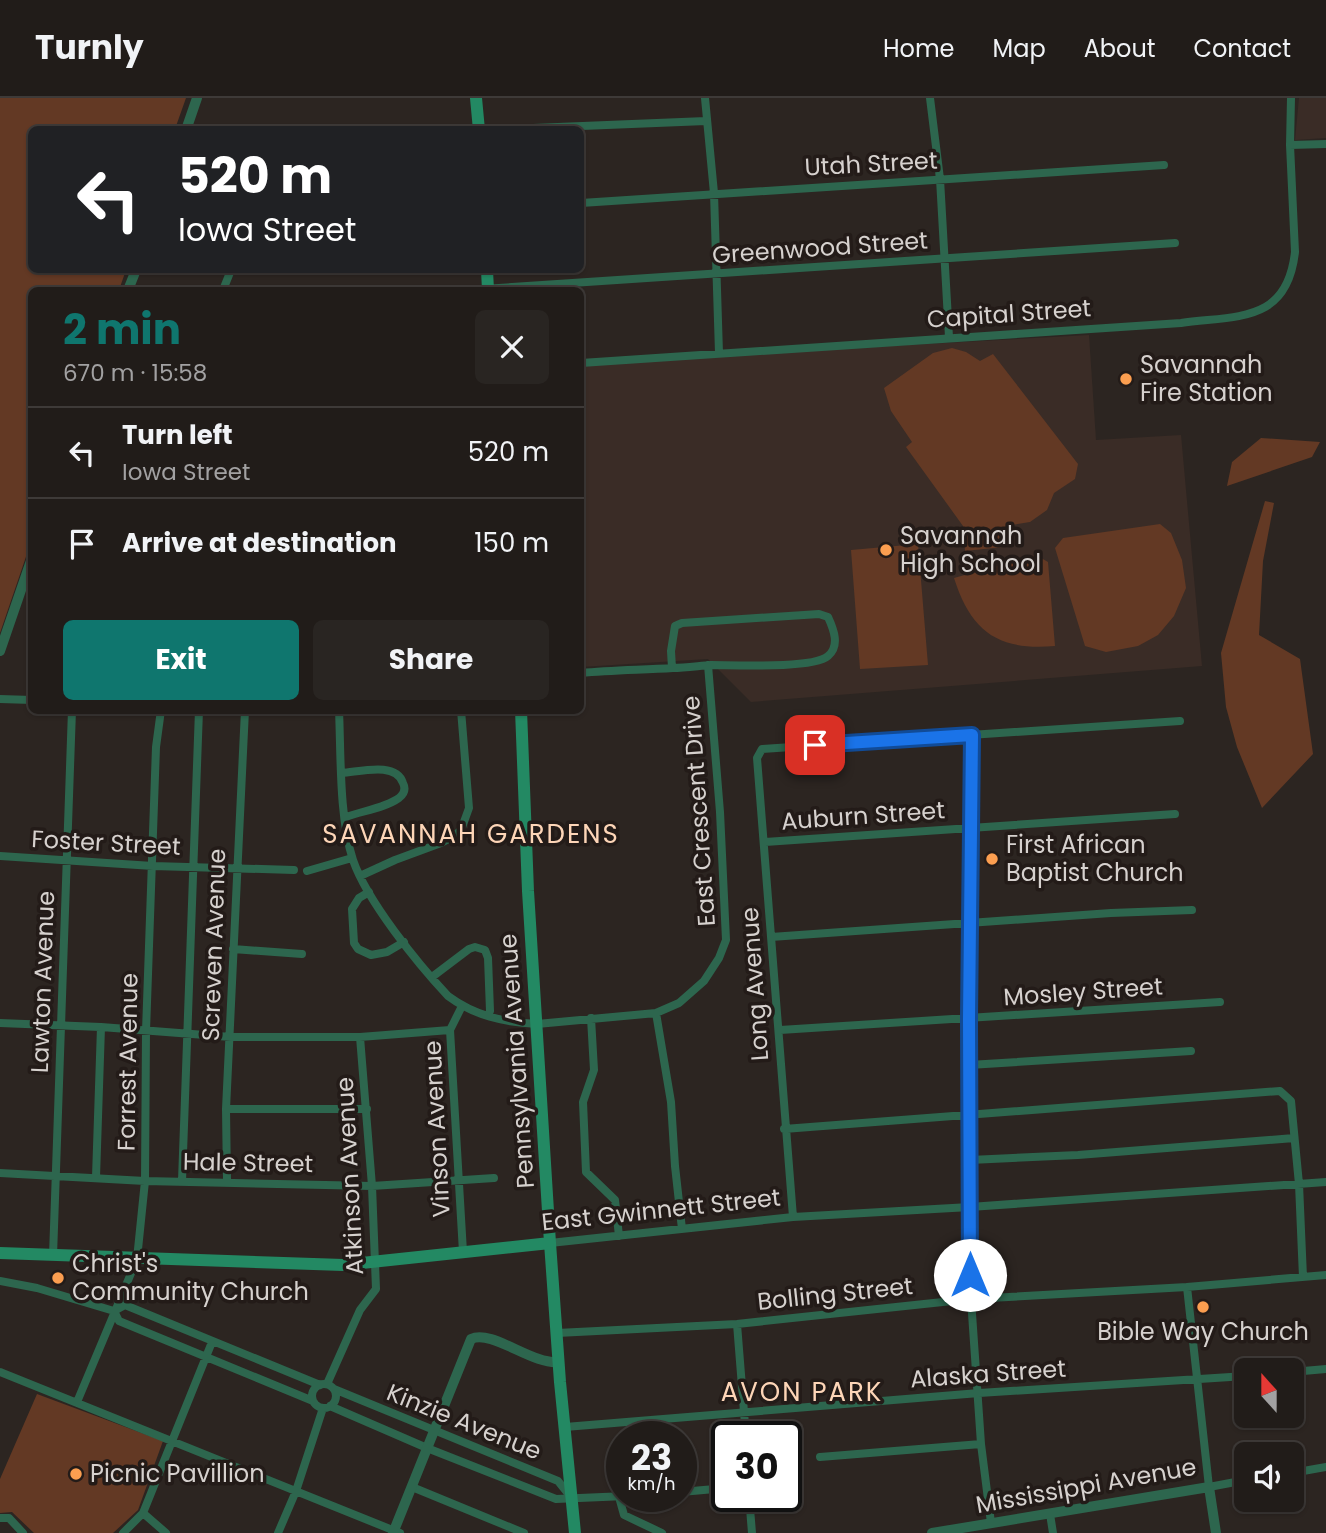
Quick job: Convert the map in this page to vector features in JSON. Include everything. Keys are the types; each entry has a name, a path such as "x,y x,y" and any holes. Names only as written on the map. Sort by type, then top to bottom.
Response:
{"main road":[{"path":"476,98 479,126"},
{"name":"Pennsylvania Avenue","path":"521,714 522,786 550,1243 575,1533"},
{"name":"East Gwinnett Street","path":"0,1253 343,1265 550,1243"}],"street":[{"path":"187,126 197,98"},
{"path":"705,98 714,193 719,353"},
{"path":"930,98 940,179 949,337"},
{"name":"Capital Street","path":"584,363 1248,316 1278,298 1293,268 1295,253 1290,145 1291,98"},
{"path":"584,126 706,121"},
{"path":"1290,145 1326,144"},
{"name":"Utah Street","path":"584,203 1164,165"},
{"name":"Greenwood Street","path":"531,287 1175,243"},
{"path":"0,651 28,570"},
{"path":"584,673 820,661 830,655 836,645 834,629 828,617 819,614 682,623 675,626 672,635 672,668"},
{"name":"East Crescent Drive","path":"462,1006 494,1020 537,1024 656,1013 679,1003 704,981 719,958 726,940 720,812 708,665"},
{"path":"0,699 28,700"},
{"name":"Lawton Avenue","path":"53,1256 72,714"},
{"name":"Forrest Avenue","path":"77,1402 137,1259 145,1181 146,1031 156,747 160,714"},
{"path":"182,1181 199,714"},
{"name":"Screven Avenue","path":"227,1181 226,1109 245,714"},
{"path":"339,714 342,773 352,858 369,892 404,942 448,996 462,1006"},
{"path":"360,876 440,843 461,830 469,808 461,714"},
{"path":"991,1523 981,1444 971,1298 969,1019 972,735 1180,721"},
{"name":"Long Avenue","path":"793,1217 757,758 762,749 972,735"},
{"path":"342,773 389,770 400,777 405,788 398,799 346,817"},
{"name":"Auburn Street","path":"765,842 1174,814"},
{"name":"Foster Street","path":"0,856 153,866 294,870"},
{"path":"307,870 352,858"},
{"path":"369,892 359,898 352,909 358,949 371,955 387,953 404,942"},
{"path":"771,937 1111,913 1192,910"},
{"path":"432,977 469,949 475,947 485,950 488,958 490,998 488,1016"},
{"path":"233,949 302,954"},
{"name":"Mosley Street","path":"780,1030 1220,1002"},
{"name":"Vinson Avenue","path":"462,1006 450,1030 463,1252"},
{"path":"656,1013 671,1102 682,1229"},
{"path":"590,1018 594,1070 586,1091 583,1112 586,1172 615,1200 619,1236"},
{"path":"0,1023 101,1027 230,1037 360,1037 450,1030"},
{"path":"96,1177 101,1027"},
{"name":"Atkinson Avenue","path":"313,1401 314,1390 327,1386 360,1310 376,1289 372,1186 360,1037"},
{"path":"969,1065 1191,1051"},
{"path":"784,1129 1280,1091 1291,1101 1299,1184 1303,1276"},
{"path":"226,1109 367,1109"},
{"path":"970,1160 1078,1155 1294,1138"},
{"name":"Hale Street","path":"0,1173 145,1181 372,1186 494,1178"},
{"name":"East Gwinnett Street","path":"550,1243 793,1217 1326,1182"},
{"name":"Bolling Street","path":"557,1333 737,1324 971,1298 1187,1287 1326,1275"},
{"name":"Kinzie Avenue","path":"0,1281 37,1288 114,1311 125,1305 558,1481 572,1499"},
{"path":"1187,1287 1216,1533"},
{"name":"Kinzie Avenue","path":"114,1311 119,1321 313,1401"},
{"path":"737,1324 745,1421"},
{"path":"0,1372 396,1532 468,1343 474,1337 484,1337 544,1362 559,1362"},
{"path":"123,1533 143,1513 212,1342"},
{"path":"1304,1371 1326,1369"},
{"name":"Alaska Street","path":"565,1427 979,1393 1234,1377"},
{"name":"Atkinson Avenue","path":"278,1533 327,1407 335,1400 327,1386"},
{"path":"313,1401 327,1407"},
{"name":"Kinzie Avenue","path":"327,1407 556,1499 606,1498"},
{"path":"820,1457 981,1444"},
{"path":"1304,1471 1326,1467"},
{"name":"Mississippi Avenue","path":"932,1533 1234,1482"},
{"path":"412,1487 524,1533"},
{"name":"Kinzie Avenue","path":"624,1512 624,1515 662,1533"},
{"path":"750,1512 752,1533"},
{"path":"143,1513 166,1533"},
{"path":"1050,1514 1053,1533"},
{"path":"0,1518 9,1518 23,1533"}],"shaded area":[{"path":"0,98 186,98 176,126 28,126 28,273 125,273 120,287 28,287 28,551 0,633"},
{"path":"1299,98 1326,98 1326,138 1295,140"},
{"name":"Savannah High School","path":"1089,335 1096,440 1181,435 1202,666 751,702 708,659 584,667 584,363"},
{"path":"952,348 966,352 980,361 993,354 1078,464 1075,479 1054,493 1047,510 1030,522 1012,525 1012,546 965,551 963,526 906,447 912,442 891,411 884,388 933,353"},
{"path":"1261,438 1320,442 1312,457 1227,486 1232,462"},
{"path":"1265,501 1274,503 1263,561 1259,635 1300,659 1313,754 1262,808 1237,747 1226,707 1221,653"},
{"path":"1160,524 1171,533 1182,560 1186,588 1174,616 1158,635 1138,646 1106,652 1085,646 1055,548 1063,538"},
{"path":"918,544 928,665 860,669 851,550"},
{"path":"1036,555 1048,562 1055,646 1018,645 990,634 969,612 954,578"},
{"path":"37,1394 163,1441 138,1510 113,1533 34,1533 12,1512 0,1513 0,1479"}],"place":[{"name":"Savannah Fire Station","path":"1126,379"},
{"name":"Savannah High School","path":"886,550"},
{"name":"First African Baptist Church","path":"992,859"},
{"name":"Christ's Community Church","path":"58,1278"},
{"name":"Bible Way Church","path":"1203,1307"},
{"name":"Picnic Pavillion","path":"76,1474"}],"district":[{"name":"SAVANNAH GARDENS","path":"471,834"},
{"name":"AVON PARK","path":"802,1392"}],"route":[{"path":"815,745 972,735 970,1275"}]}
